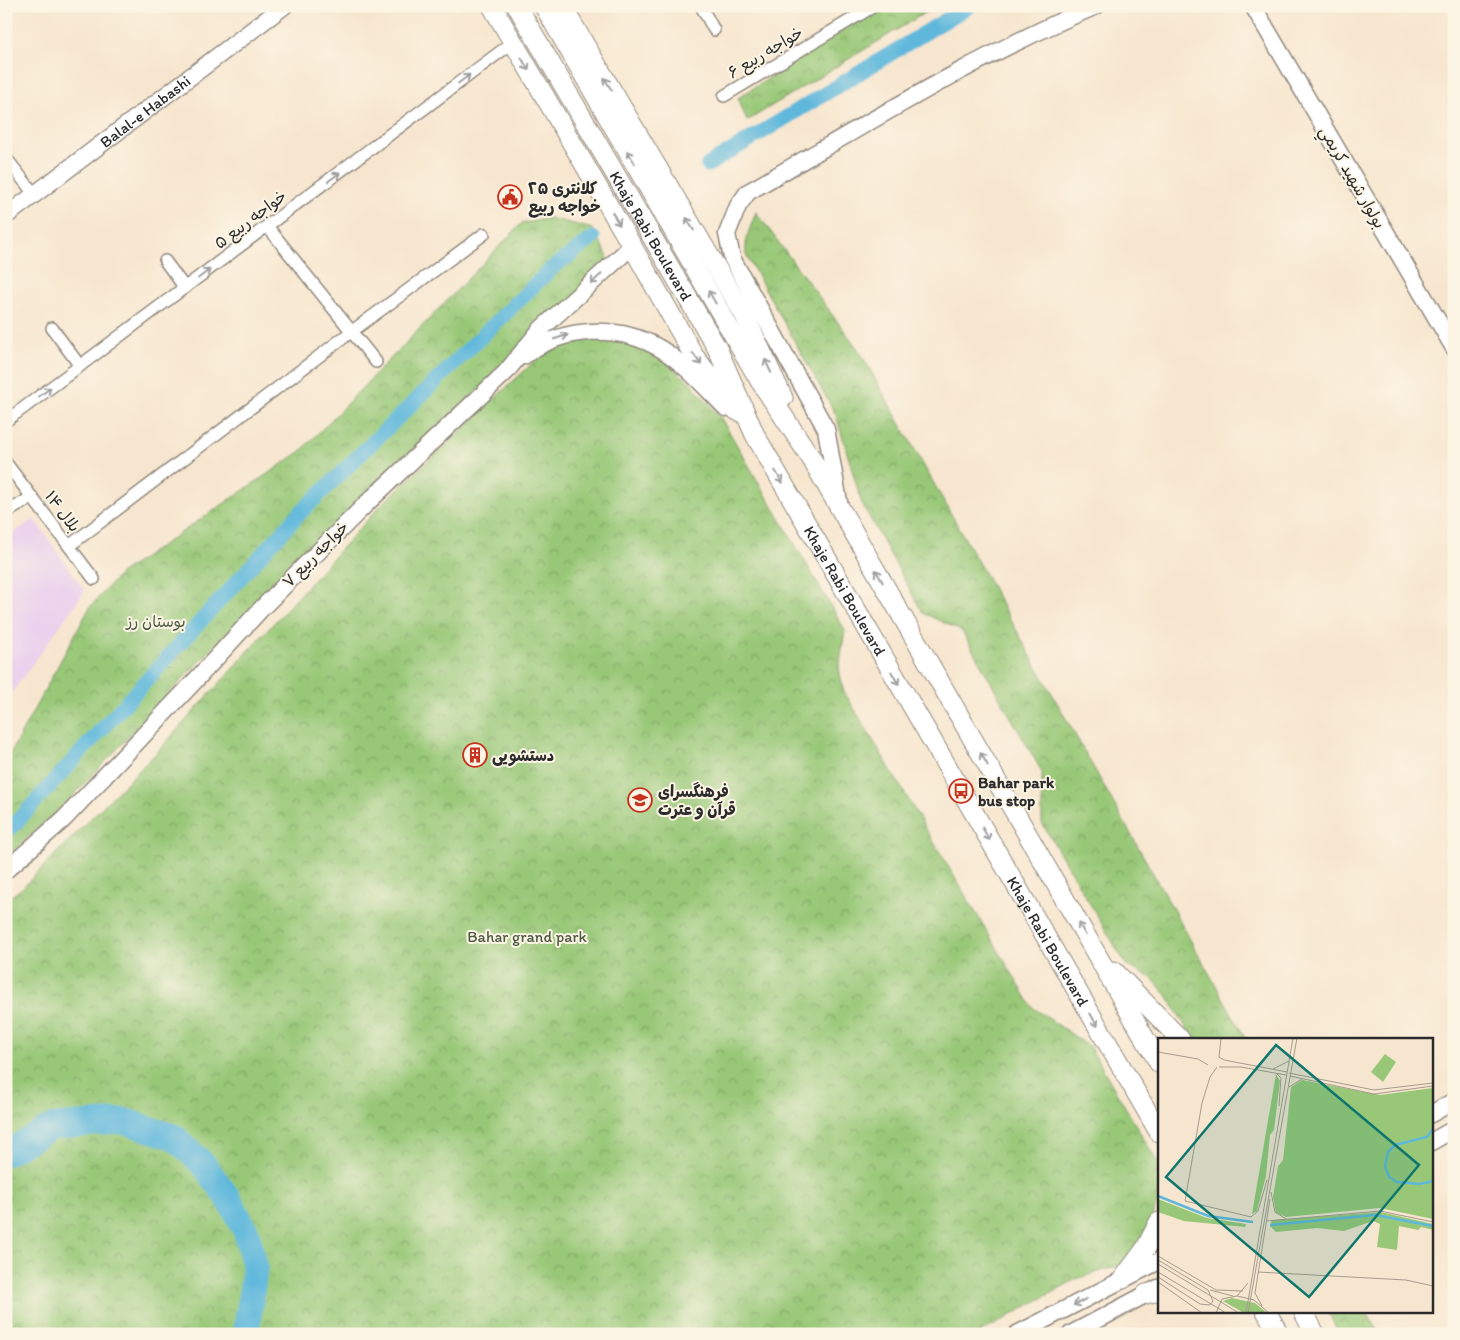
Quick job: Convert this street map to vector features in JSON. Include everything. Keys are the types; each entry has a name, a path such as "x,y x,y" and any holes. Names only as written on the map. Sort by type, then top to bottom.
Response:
{"main road":[{"path":"492,6 694,356 755,435"},
{"name":"Khaje Rabi Boulevard","path":"517,6 717,348 755,435 1158,1130"},
{"name":"Khaje Rabi Boulevard","path":"544,6 760,381 811,458 1158,1060"},
{"path":"562,6 745,316 811,458"},
{"path":"1094,950 1179,1038"},
{"path":"1123,1280 1146,1248 1158,1224"},
{"path":"1252,1312 1273,1323"},
{"path":"1304,1312 1315,1334"}],"street":[{"name":"Balal-e Habashi","path":"6,216 284,6"},
{"path":"701,6 714,30"},
{"name":"خواجه ربیع ۶","path":"724,96 874,6"},
{"path":"840,509 826,429 732,258 727,234 738,206 748,192 986,57 1047,26 1096,6"},
{"name":"بولوار شهيد كريمي","path":"1253,6 1454,348"},
{"name":"خواجه ربیع ۵","path":"6,421 512,43"},
{"path":"6,158 34,194"},
{"path":"267,226 376,362"},
{"path":"69,546 351,332 484,234"},
{"name":"خواجه ربیع ۷","path":"6,870 64,819 194,683 262,608 367,502 506,372 540,330 632,246"},
{"path":"165,261 185,288"},
{"path":"52,328 80,366"},
{"path":"506,372 529,352 543,344 565,336 588,332 604,332 634,337 662,350 674,359 755,435"},
{"name":"بلال ۱۴","path":"6,463 94,579"},
{"path":"6,513 32,497"},
{"path":"1432,1113 1454,1101"},
{"path":"1432,1141 1454,1129"},
{"path":"1017,1334 1158,1262"},
{"path":"1071,1334 1154,1291"}],"shaded area":[{"path":"34,519 85,591 6,701 6,538"}],"green space":[{"path":"881,6 936,6 747,121 738,98"},
{"path":"756,212 860,352 1245,1038 1192,1038 1167,995 1152,978 1127,966 1042,823 1042,772 962,631 923,613 862,504 836,415 746,255 746,239"},
{"name":"بوستان رز","path":"550,218 593,229 607,255 608,271 381,479 257,601 67,802 6,858 6,761 90,607 120,574 300,452 522,223"},
{"name":"Bahar grand park","path":"618,337 660,358 690,382 721,418 845,630 839,668 843,690 1032,1007 1090,1047 1158,1163 1158,1201 1143,1241 1128,1259 1118,1266 1076,1279 978,1334 6,1334 6,900 21,889 158,751 378,508 539,357 579,339"},
{"path":"1328,1312 1367,1312 1380,1334 1339,1334"}],"waterway":[{"path":"708,165 969,6"},
{"path":"6,831 15,824 298,515 551,269 593,238"},
{"path":"6,1153 52,1127 124,1121 174,1137 204,1165 228,1198 246,1231 255,1267 246,1334"}],"place":[{"name":"کلانتری ٢۵ خواجه ربیع","path":"510,197"},
{"name":"دستشویی","path":"475,755"},
{"name":"Bahar park bus stop","path":"961,791"},
{"name":"فرهنگسرای قرآن و عترت","path":"640,800"}]}
